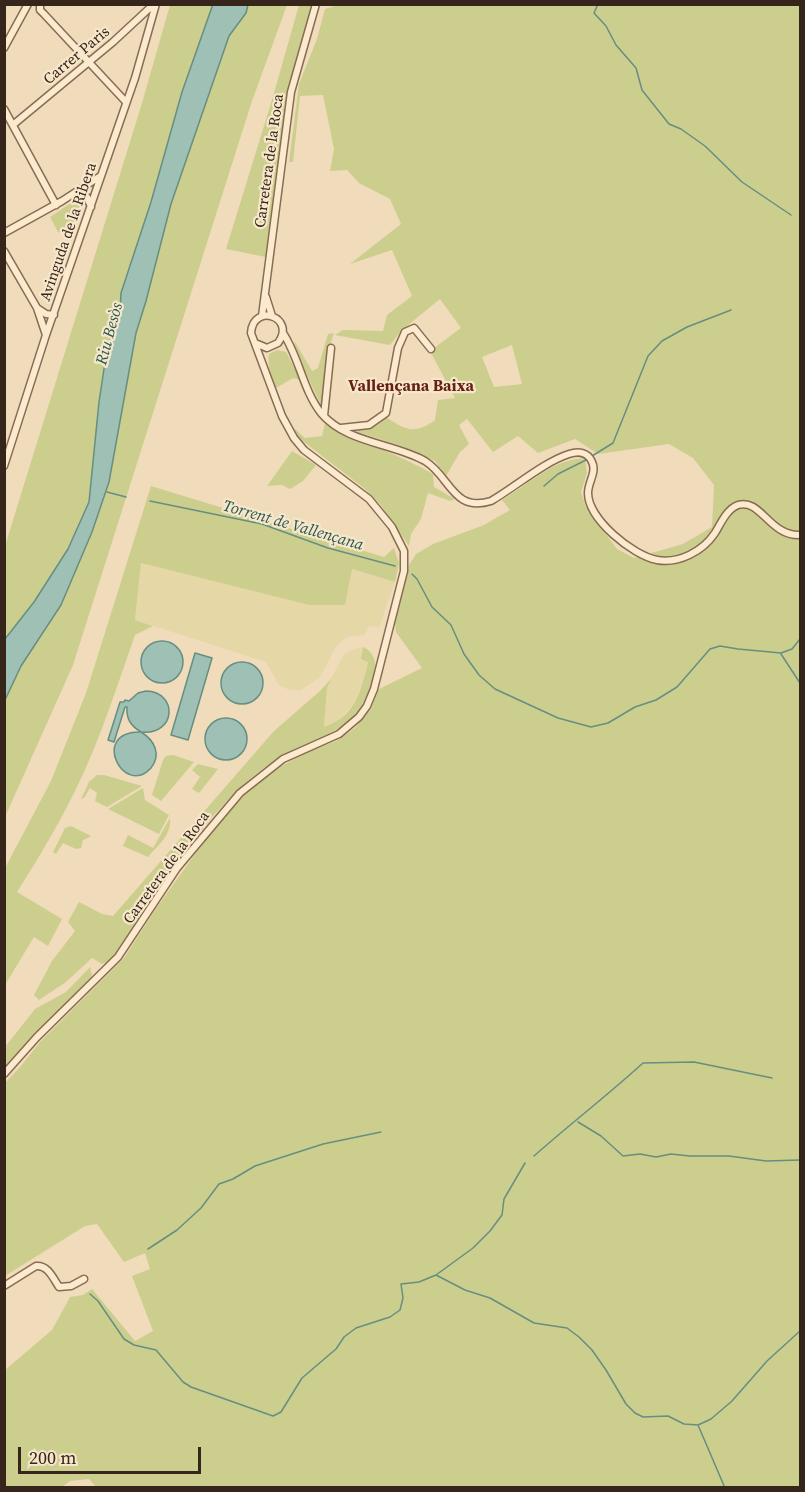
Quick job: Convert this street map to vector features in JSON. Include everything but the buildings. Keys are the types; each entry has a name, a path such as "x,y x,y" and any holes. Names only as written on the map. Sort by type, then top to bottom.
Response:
{"street":[{"path":"4,48 28,4"},
{"path":"40,4 40,9 126,102"},
{"name":"Carrer Paris","path":"14,124 155,4"},
{"name":"Avinguda de la Ribera","path":"4,466 46,335 135,78 155,4"},
{"name":"Carretera de la Roca","path":"262,316 291,92 300,57 318,7"},
{"path":"4,109 56,205"},
{"path":"4,233 56,205 100,177"},
{"path":"76,193 87,197 91,207"},
{"path":"4,251 37,308 46,335"},
{"path":"265,293 272,316 281,323 283,333 314,402 324,416 340,428 423,460 435,469 458,496 471,503 491,501 564,456 582,453 591,459 594,470 588,492 592,507 609,531 647,557 670,560 697,552 714,535 731,509 744,505 754,508 784,533 801,535"},
{"path":"37,308 46,314 54,315"},
{"path":"262,360 251,330 253,323 262,316 272,316"},
{"path":"340,428 369,425 386,413 398,348 405,332 414,328 431,349"},
{"path":"255,343 267,348 278,344 283,333"},
{"path":"278,344 292,352"},
{"path":"262,360 267,348"},
{"path":"324,416 331,348"},
{"name":"Carretera de la Roca","path":"4,1074 37,1037 118,957 183,861 240,793 283,759 339,734 359,717 372,696 404,571 405,557 402,544 392,527 369,499 304,450 294,438 282,416 262,360"},
{"path":"4,1286 36,1266 46,1269 59,1287 71,1286 84,1279"}],"shaded area":[{"path":"141,563 309,605 352,569 395,582 379,628 369,626 365,635 347,637 337,645 320,677 301,690 289,690 279,685 266,662 135,620"},
{"path":"363,647 361,659 368,661 359,698 336,723 324,728 327,688 334,673 344,654"}],"green space":[{"path":"341,4 800,5 800,1487 97,1488 89,1479 70,1481 62,1487 5,1487 5,1370 52,1330 70,1297 83,1295 92,1289 135,1341 153,1331 132,1276 150,1269 145,1253 124,1262 97,1224 85,1226 5,1276 5,1083 40,1042 124,958 157,907 211,832 244,795 275,770 303,754 336,741 355,728 371,709 379,689 422,668 396,632 395,623 409,565 416,554 433,544 484,525 510,510 502,500 542,473 575,459 585,459 587,473 581,492 586,507 617,549 634,558 683,544 712,527 714,485 693,458 669,444 598,454 575,439 538,453 518,436 493,452 467,419 459,425 469,444 460,452 446,476 435,461 398,445 352,430 371,428 386,417 410,429 422,428 435,420 438,400 455,398 430,351 461,328 440,299 402,330 390,345 335,335 343,330 383,331 387,315 412,296 392,250 350,264 401,224 390,199 359,183 347,170 330,171 334,149 323,95 300,96 293,162 289,162 299,84 317,39 325,9","holes":["512,345 522,384 494,387 482,357"]},
{"path":"170,5 213,5 182,92 151,202 121,293 120,314 107,349 89,502 68,549 34,602 5,639 5,546 142,103"},
{"path":"248,5 287,5 252,101 73,665 5,817 5,700 21,666 61,605 92,532 109,482 136,333 171,204 229,36 246,13"},
{"path":"299,5 312,5 287,91 266,257 226,249 272,100"},
{"path":"77,199 83,205 69,236 58,232 50,217"},
{"path":"334,333 328,351 321,405 294,348 295,342 312,371 318,368 328,334"},
{"path":"277,350 286,352 301,380 293,378 276,388 270,371 269,354"},
{"path":"325,423 433,474 434,487 455,499 450,501 428,493 421,519 411,534 409,546 380,504 365,489 295,435 295,429 305,438 322,436"},
{"path":"292,451 316,465 303,481 290,489 282,485 267,486"},
{"path":"151,486 384,557 394,548 399,563 395,582 352,569 345,605 309,605 141,563 135,620 153,626 135,635 85,770 55,828 17,892 62,919 48,946 34,937 5,985 5,868 51,781 86,693"},
{"path":"363,647 371,653 375,661 375,670 369,691 353,717 330,733 280,757 247,782 225,803 193,841 109,962 102,964 92,958 66,982 39,1000 34,995 52,961 75,931 68,922 79,902 102,914 113,916 274,731 332,678 327,688 324,727 343,716 355,701 363,683 368,662 361,659"},
{"path":"173,755 194,762 161,801 152,795 163,760 166,756"},
{"path":"198,764 218,769 199,793 192,789 200,777 192,770"},
{"path":"97,775 142,786 107,807 95,801 97,793 90,788 81,799 89,782"},
{"path":"143,788 145,800 169,815 159,834 108,809"},
{"path":"170,818 167,835 148,857 123,846 128,835 153,848"},
{"path":"71,826 91,836 83,840 81,848 76,849 63,843 56,854 53,852 65,828"},
{"path":"90,967 92,975 89,983 38,1031 5,1070 5,1047 35,1009 66,992"}],"water":[{"path":"213,4 248,5 246,13 229,36 171,204 136,333 109,482 92,532 61,605 21,666 5,700 5,639 34,602 68,549 89,502 107,349 120,314 121,293 151,202 182,92"},
{"path":"162,641 170,642 177,647 182,654 182,670 177,677 170,682 162,683 154,682 147,677 142,670 141,662 142,654 147,647 154,642"},
{"path":"195,653 212,658 188,740 171,735"},
{"path":"242,662 250,663 257,668 262,675 262,691 257,698 250,703 242,704 234,703 227,698 222,691 221,683 222,675 227,668 234,663"},
{"path":"146,691 157,693 168,705 167,721 153,731 141,732 130,722 127,707 125,707 114,742 108,740 120,702 129,701 138,693"},
{"path":"226,718 234,719 241,724 246,731 246,747 241,754 234,759 226,760 218,759 211,754 206,747 205,739 206,731 211,724 218,719"},
{"path":"141,732 153,743 156,758 151,768 141,775 131,775 122,770 116,761 114,751 117,741 125,734"}],"waterway":[{"path":"598,4 594,13 606,26 616,45 636,68 642,90 669,124 681,129 705,146 742,182 791,215"},
{"path":"592,456 613,443 648,356 662,341 687,327 731,310"},
{"path":"544,486 558,474 588,459"},
{"name":"Torrent de Vallençana","path":"107,492 126,497"},
{"name":"Torrent de Vallençana","path":"150,501 262,524 328,548 395,566"},
{"name":"Torrent de Vallençana","path":"412,574 432,607 451,625 464,654 479,675 495,689 558,718 591,727 608,723 635,707 656,700 677,687 710,649 720,646 781,653 792,649 800,639"},
{"path":"781,654 800,683"},
{"path":"534,1156 643,1063 694,1062 772,1078"},
{"path":"578,1122 601,1136 623,1156 640,1154 656,1157 671,1154 729,1156 766,1161 800,1160"},
{"path":"148,1249 177,1230 201,1208 219,1184 255,1166 323,1144 381,1132"},
{"path":"436,1275 473,1248 490,1231 502,1215 504,1199 525,1163"},
{"path":"90,1294 98,1301 124,1339 134,1345 156,1350 183,1382 191,1387 273,1416 281,1412 302,1378 336,1349 344,1337 356,1328 390,1317 400,1310 403,1298 401,1284 419,1282 436,1275 465,1290 490,1298 534,1323 567,1328 592,1350 626,1404 635,1413 643,1417 668,1416 684,1424 698,1425 711,1419 732,1401 767,1361 800,1331"},
{"path":"698,1425 725,1488"}],"district":[{"name":"Vallençana Baixa","path":"411,387"}],"water label":[{"name":"Riu Besòs","path":"110,334"}]}
